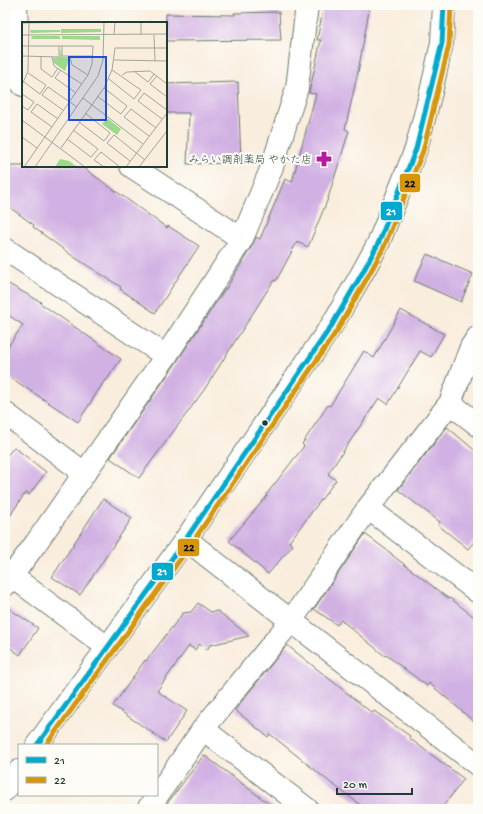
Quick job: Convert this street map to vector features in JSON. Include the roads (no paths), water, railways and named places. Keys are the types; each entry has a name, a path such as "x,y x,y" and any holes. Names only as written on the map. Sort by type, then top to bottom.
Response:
{"street":[{"path":"16,5 19,80 22,84"},
{"path":"107,647 7,577 84,473 166,356 242,239 272,167 297,88 307,5"},
{"path":"38,744 186,539 332,325 360,277 378,244 416,149 442,43 444,5"},
{"path":"133,167 242,239"},
{"path":"5,249 166,356"},
{"path":"158,794 203,729 291,621 368,508 450,403 471,347 478,337"},
{"path":"450,403 478,425"},
{"path":"5,413 84,473"},
{"path":"368,508 478,592"},
{"path":"186,539 478,765"},
{"path":"203,729 307,809"},
{"path":"5,790 18,771"},
{"path":"148,809 157,796"}],"place":[{"name":"みらい調剤薬局 やかた店","path":"324,159"}]}
